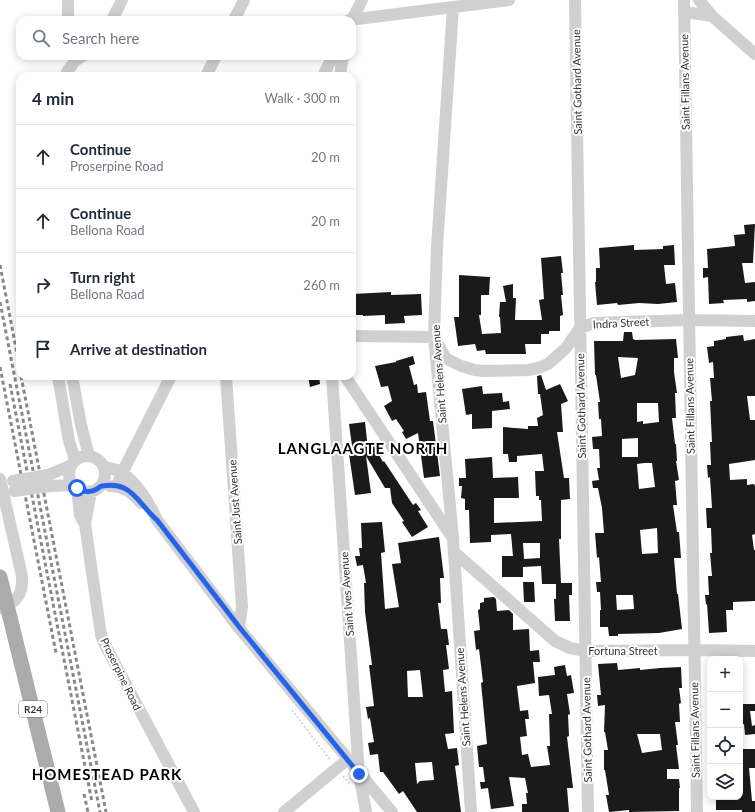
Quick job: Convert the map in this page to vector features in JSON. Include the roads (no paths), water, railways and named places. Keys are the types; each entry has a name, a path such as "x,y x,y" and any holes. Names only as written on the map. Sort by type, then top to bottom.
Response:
{"main road":[{"name":"R24","path":"0,577 4,607 58,812"}],"street":[{"path":"68,0 68,16"},
{"path":"114,16 122,0"},
{"path":"236,16 244,0"},
{"path":"354,16 362,0"},
{"path":"356,19 509,0"},
{"name":"Saint Gothard Avenue","path":"576,0 588,812"},
{"path":"699,0 712,16 755,54"},
{"path":"684,6 712,16"},
{"name":"Saint Fillans Avenue","path":"684,6 696,812"},
{"name":"Saint Helens Avenue","path":"453,7 437,247 434,337 453,538 471,812"},
{"path":"67,60 67,72"},
{"path":"68,72 77,60"},
{"path":"208,72 214,60"},
{"path":"325,72 331,60"},
{"path":"341,72 342,60"},
{"name":"Indra Street","path":"434,337 445,357 461,366 483,371 521,370 538,368 548,364 566,348 580,328 594,323 689,320 755,321"},
{"path":"356,336 434,337"},
{"name":"Proserpine Road","path":"59,380 73,462 69,472 75,487 80,515 85,524 100,627 104,643 194,812"},
{"path":"73,380 81,425 89,456"},
{"path":"117,486 122,473 169,380"},
{"name":"Saint Just Avenue","path":"226,380 242,607 240,628"},
{"name":"Saint Ives Avenue","path":"332,380 359,774 366,812"},
{"path":"348,380 453,538"},
{"path":"49,480 73,462 84,456 98,459 104,467 118,470 128,477 153,510 157,520"},
{"name":"Proserpine Road","path":"85,524 96,489 104,480 106,474 104,467"},
{"path":"4,607 17,598 23,586 6,485 49,480 75,487 81,491 117,486 123,487 133,494 149,514 157,520 240,628 359,774 392,812"},
{"name":"Fortuna Street","path":"454,552 556,641 563,645 585,652 694,650 755,651"},
{"path":"284,812 348,759"}],"railway":[{"path":"0,265 16,348"},
{"path":"0,302 100,812"},
{"path":"0,367 56,653"},
{"path":"22,380 106,812"},
{"path":"10,384 92,802"},
{"path":"84,794 88,812"}],"district":[{"name":"LANGLAAGTE NORTH","path":"363,449"},
{"name":"HOMESTEAD PARK","path":"107,775"}]}
